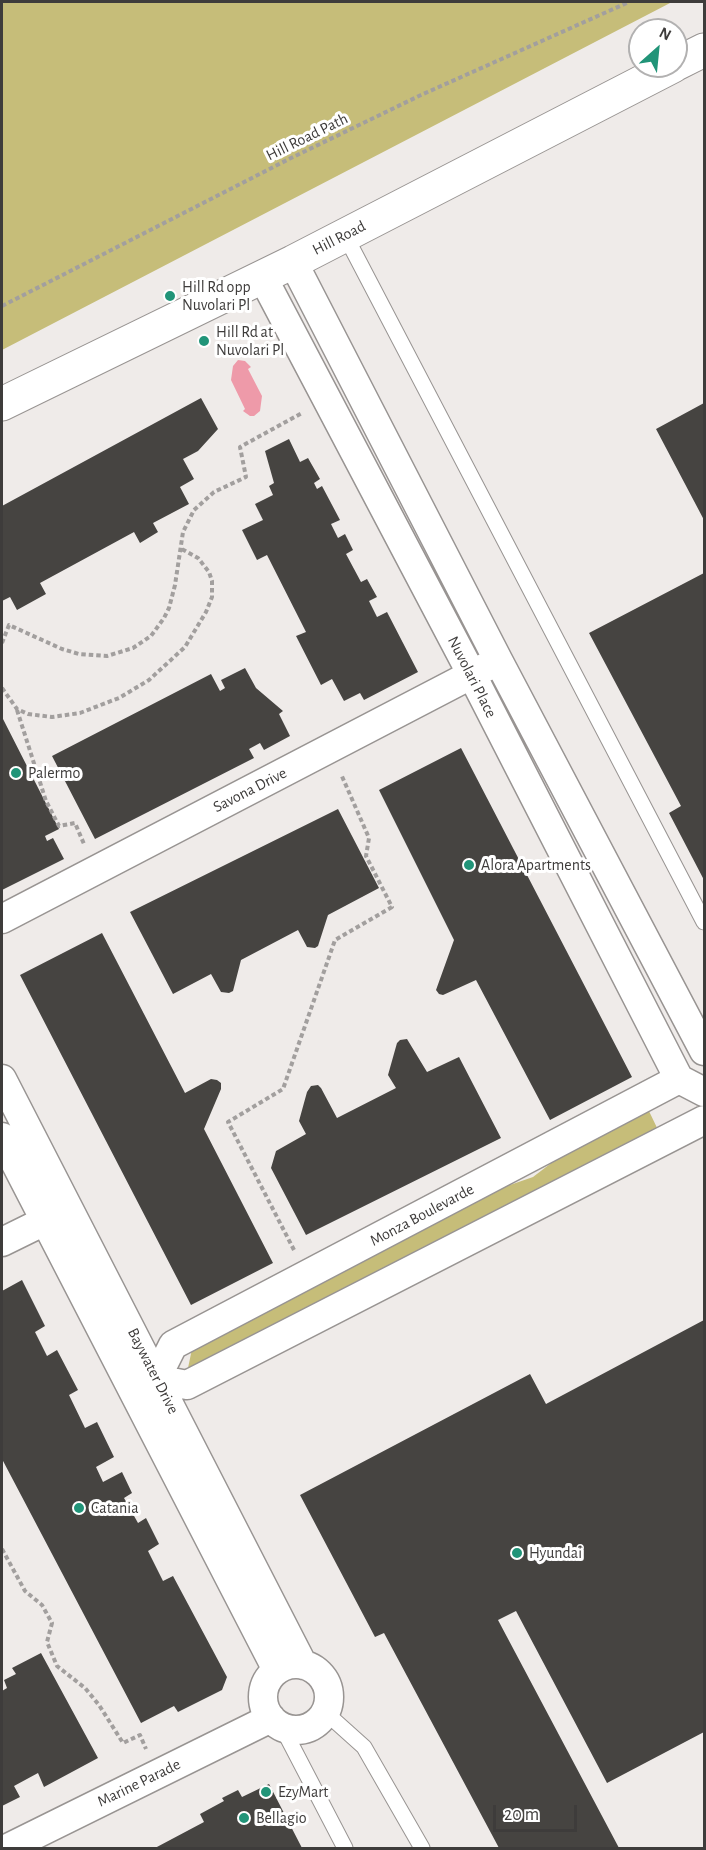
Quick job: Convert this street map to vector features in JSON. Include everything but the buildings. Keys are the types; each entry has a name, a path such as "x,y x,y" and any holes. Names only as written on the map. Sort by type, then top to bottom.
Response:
{"street":[{"name":"Hill Road","path":"688,58 705,50"},
{"name":"Hill Road","path":"2,404 293,262 649,78"},
{"name":"Nuvolari Place","path":"293,262 498,660 705,1051"},
{"name":"Nuvolari Place","path":"262,276 472,675 679,1079"},
{"name":"Savona Drive","path":"2,919 498,660"},
{"name":"Baywater Drive","path":"2,1079 57,1215 290,1667"},
{"path":"679,1079 705,1092"},
{"name":"Monza Boulevarde","path":"145,1385 173,1345 679,1079"},
{"path":"145,1385 187,1385 705,1120"},
{"name":"Baywater Drive","path":"2,1137 57,1215"},
{"path":"2,1242 57,1215"},
{"path":"290,1667 313,1668 321,1674 326,1683 329,1703 325,1712 319,1720 301,1729 291,1729 276,1721 266,1708 263,1698 269,1678 290,1667"},
{"name":"Marine Parade","path":"8,1848 276,1721"}],"lane":[{"path":"345,235 705,922"},
{"path":"325,1712 364,1747 422,1848"},
{"path":"276,1721 345,1848"}],"path":[{"path":"609,2 614,8"},
{"name":"Hill Road Path","path":"2,306 289,159 421,95 629,2"},
{"path":"2,643 9,625 62,649 107,656 133,648 151,636 164,618 175,585 183,531 194,510 214,492 246,477 240,447 327,399"},
{"path":"17,709 28,714 52,717 80,713 119,698 149,680 185,647 206,612 212,597 212,581 209,572 198,558 180,548"},
{"path":"2,688 17,709 46,801 59,826 75,823 94,871"},
{"path":"307,1275 228,1122 283,1089 334,940 392,907 366,856 369,838 331,748"},
{"path":"2,1549 25,1591 42,1605 52,1623 47,1642 57,1666 85,1688 118,1734"}],"shaded area":[{"path":"2,2 672,2 641,18 628,18 628,25 2,350"},
{"path":"238,360 245,361 251,367 248,369 262,396 260,411 254,416 243,411 245,409 231,380 233,366"},
{"path":"647,1107 660,1134 237,1350 188,1368 192,1349 488,1185 510,1185 533,1177 550,1164 561,1147"}],"place":[{"name":"Hill Rd opp Nuvolari Pl","path":"170,296"},
{"name":"Hill Rd at Nuvolari Pl","path":"204,341"},
{"name":"Palermo","path":"16,773"},
{"name":"Alora Apartments","path":"469,865"},
{"name":"Catania","path":"79,1508"},
{"name":"Hyundai","path":"517,1553"},
{"name":"EzyMart","path":"266,1792"},
{"name":"Bellagio","path":"244,1818"}]}
